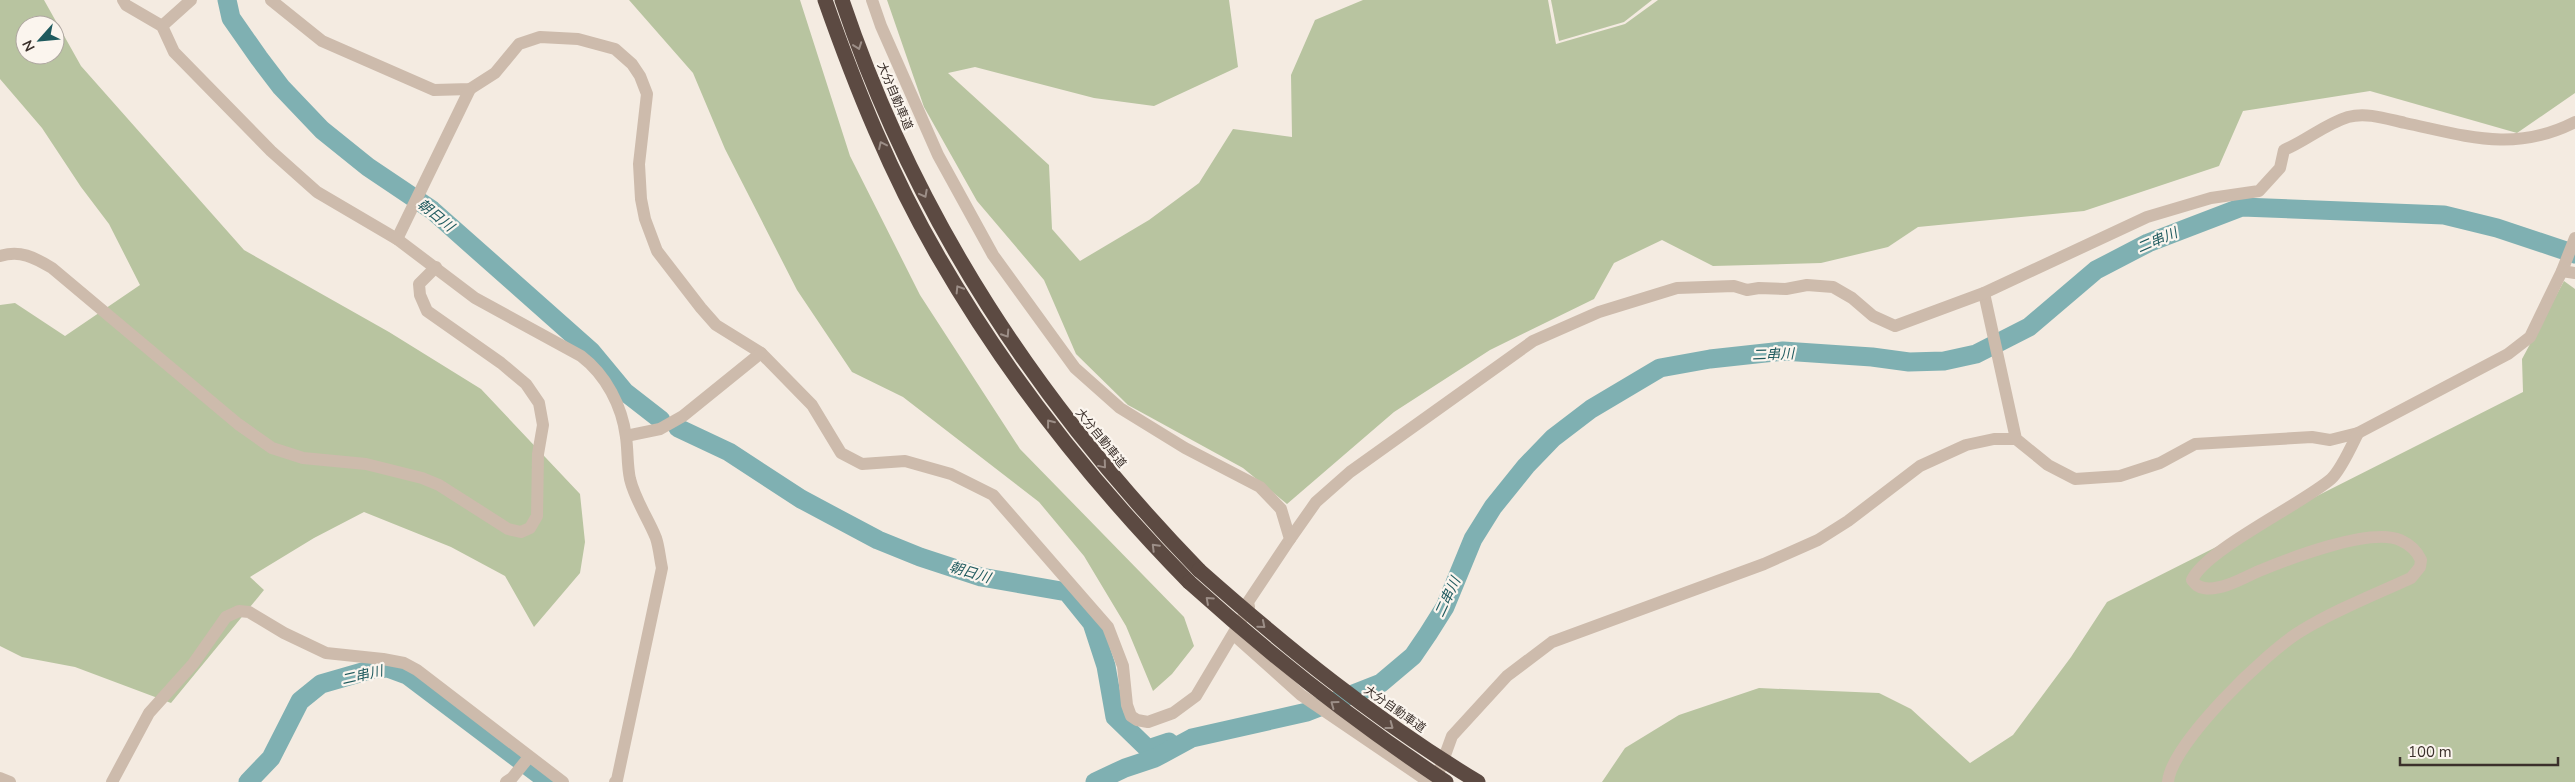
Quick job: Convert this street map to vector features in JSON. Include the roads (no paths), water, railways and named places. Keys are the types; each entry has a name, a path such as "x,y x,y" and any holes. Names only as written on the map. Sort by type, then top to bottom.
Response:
{"highway":[{"path":"825,0 871,121 938,256 993,343 1038,408 1090,475 1144,536 1189,582 1245,633 1317,692 1389,745 1446,782"},
{"name":"大分自動車道","path":"842,0 858,48 914,175 951,246 1001,326 1051,399 1102,464 1200,570 1328,679 1398,732 1478,782"}],"street":[{"path":"123,0 126,5 162,26 174,52 270,151 317,192 397,240 436,267 453,283 475,298 581,356 591,363 606,383 620,409 626,436 630,478 639,504 657,540 662,568 617,781"},
{"path":"162,26 191,0"},
{"path":"271,0 322,41 434,90 470,89 496,73 519,44 540,37 578,39 615,49 632,64 640,76 647,94 639,164 641,199 657,251 716,325 761,353 812,405 841,454 862,464 905,461 951,474 993,495 1108,627 1123,666 1126,706 1131,716 1148,722 1173,713 1196,696 1249,608 1248,602 1316,502 1350,472 1450,403 1533,341 1599,312 1677,288 1734,286 1747,290 1759,288 1786,290 1807,285 1833,287 1852,298 1874,316 1895,326 1984,293 2147,218 2211,198 2259,191 2280,168 2284,150 2349,117 2371,115 2452,134 2513,141 2549,134 2575,122"},
{"path":"872,0 881,26 934,146 956,188 993,255 1075,368 1120,408 1185,448 1260,487 1281,509 1290,539"},
{"path":"397,240 470,89"},
{"path":"1984,293 1992,321 2016,439 2048,465 2075,479 2120,476 2160,463 2195,444 2312,437 2330,440 2358,432 2508,354 2530,337 2569,272 2575,238"},
{"path":"0,256 22,253 52,268 238,424 272,448 303,458 366,464 422,478 440,485 508,529 521,532 530,528 537,516 542,411 534,394 526,384 427,311 420,295 419,284 436,267"},
{"path":"626,436 660,428 683,416 761,353"},
{"path":"2168,782 2168,772 2176,756 2207,717 2246,676 2300,631 2410,578 2420,567 2422,560 2411,547 2398,539 2381,538 2359,540 2312,551 2237,582 2206,589 2196,586 2192,580 2195,573 2225,550 2333,478 2358,432"},
{"path":"1435,782 1452,736 1507,676 1552,642 1764,564 1818,540 1848,521 1920,466 1966,445 1994,439 2016,439"},
{"path":"112,782 149,713 192,664 226,617 239,611 249,612 284,633 326,653 404,664 417,670 563,782"},
{"path":"1234,635 1301,695 1339,723 1429,782"},
{"path":"509,780 529,757"},
{"path":"0,778 10,782"}],"waterway":[{"name":"朝日川","path":"227,0 231,18 259,58 281,87 322,130 368,167 432,210 591,351 625,392 661,420"},
{"name":"二串川","path":"1095,782 1125,768 1155,758 1192,738 1307,712 1381,683 1413,656 1428,634 1445,607 1473,539 1493,507 1526,466 1553,438 1591,409 1660,368 1710,359 1783,351 1872,357 1909,362 1944,361 1976,354 2029,327 2096,270 2148,243 2242,207 2444,215 2497,228 2575,254"},
{"name":"朝日川","path":"678,428 729,452 801,499 878,540 920,557 981,577 1067,592 1092,623 1106,666 1115,717 1148,749 1169,742"},
{"name":"二串川","path":"248,782 271,758 300,701 321,684 373,669 388,668 407,675 549,782"}]}
